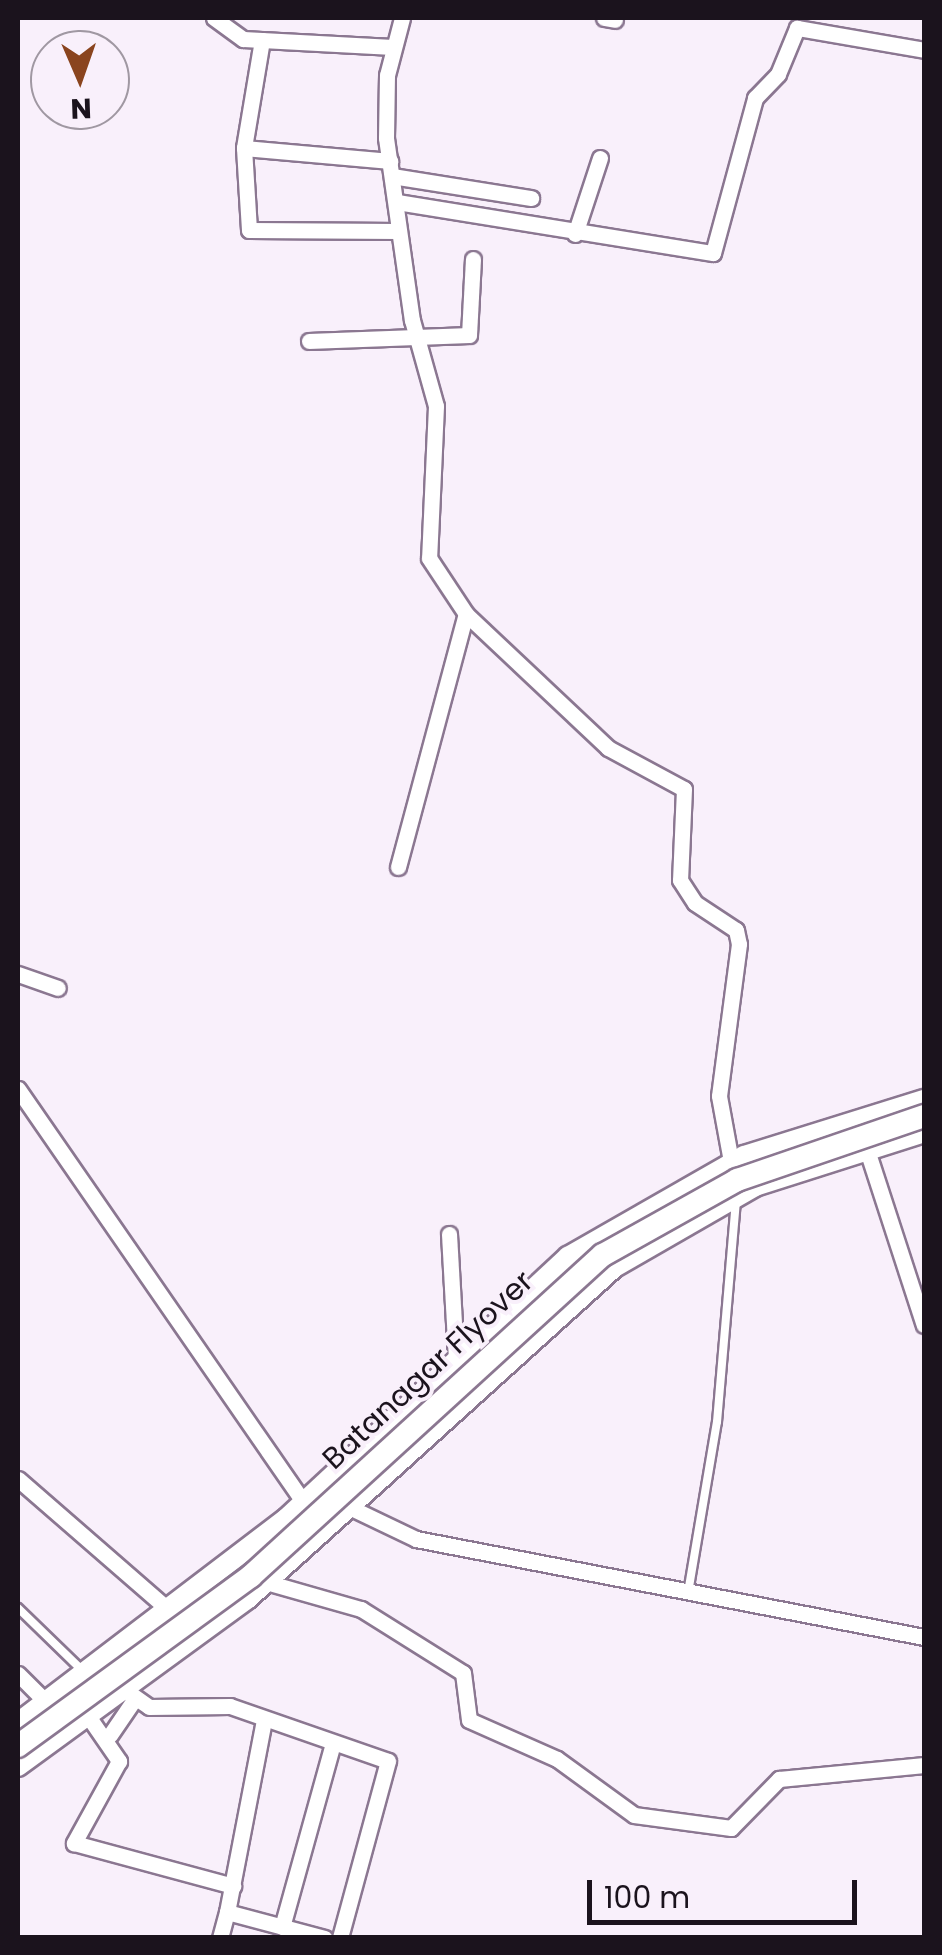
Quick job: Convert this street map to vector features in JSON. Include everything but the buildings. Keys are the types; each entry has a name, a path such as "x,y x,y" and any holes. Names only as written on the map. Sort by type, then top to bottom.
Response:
{"main road":[{"name":"Batanagar Flyover","path":"18,1746 251,1576 603,1255 738,1180 924,1116"}],"street":[{"path":"214,18 231,35 393,48"},
{"path":"402,18 393,48 391,168 398,231 436,423 429,558 466,614 608,748 684,789 680,880 695,903 736,930 739,944 719,1096 736,1196"},
{"path":"397,202 688,254 719,249 750,112 796,23 924,50"},
{"path":"262,40 244,148 250,230 398,231"},
{"path":"244,148 391,168 531,198"},
{"path":"576,234 600,158"},
{"path":"308,341 469,335 474,259"},
{"path":"398,868 466,614"},
{"path":"18,974 58,988"},
{"path":"18,1088 304,1503"},
{"path":"18,1723 44,1700 170,1611 304,1503 568,1257 732,1162 924,1100"},
{"path":"18,1766 88,1716 130,1695 266,1582 563,1306 659,1236 736,1196 924,1132"},
{"path":"867,1150 924,1325"},
{"path":"449,1234 456,1361"},
{"path":"18,1479 170,1611"},
{"path":"347,1506 416,1539 689,1587 924,1637"},
{"path":"266,1582 360,1609 463,1672 469,1720 558,1759 634,1815 731,1828 778,1779 924,1765"},
{"path":"18,1674 44,1700"},
{"path":"130,1695 230,1706 381,1756 389,1771 340,1938"},
{"path":"110,1735 130,1695"},
{"path":"88,1716 110,1735 119,1761 74,1844 233,1886"},
{"path":"220,1938 264,1720"},
{"path":"282,1927 332,1742"},
{"path":"227,1912 325,1938"}],"lane":[{"path":"689,1587 717,1422 736,1196"},
{"path":"18,1608 130,1695"}]}
